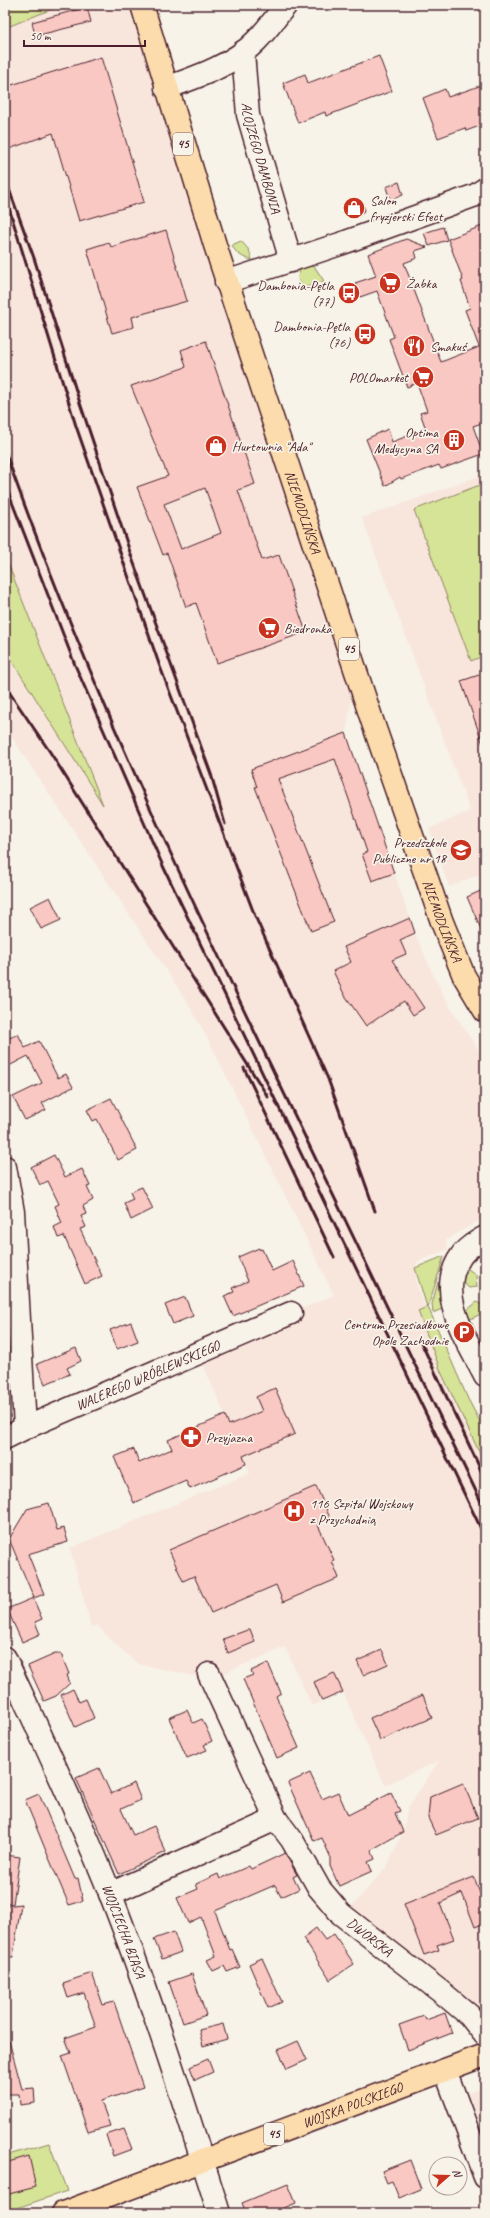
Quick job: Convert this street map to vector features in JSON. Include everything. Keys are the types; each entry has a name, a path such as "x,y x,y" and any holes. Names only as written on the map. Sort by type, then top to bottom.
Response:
{"main road":[{"name":"NIEMODLIŃSKA","path":"142,5 226,282 373,723 442,922 464,976 485,1011"},
{"name":"WOJSKA POLSKIEGO","path":"63,2213 485,2055"}],"street":[{"path":"166,88 199,76 243,52 256,41 286,5"},
{"name":"ALOJZEGO DAMBONIA","path":"243,52 248,115 292,260"},
{"path":"226,282 476,195 485,189"},
{"path":"5,1167 13,1212 25,1428"},
{"path":"485,1237 461,1255 450,1280 451,1298 458,1320 485,1376"},
{"name":"WALEREGO WRÓBLEWSKIEGO","path":"5,1438 290,1313"},
{"name":"WOJCIECHA BIASA","path":"5,1658 86,1834 110,1894 158,2024 219,2213"},
{"name":"DWORSKA","path":"209,1674 276,1819 292,1840 319,1888 341,1914 469,2015 485,2035"},
{"path":"110,1894 276,1819"},
{"path":"446,2070 485,2177"}],"shaded area":[{"path":"5,5 142,5 356,672 346,733 415,933 435,979 452,1010 485,1060 485,1217 446,1240 448,1249 417,1262 416,1282 444,1363 485,1454 485,2015 479,2017 349,1910 387,1866 403,1832 408,1807 439,1761 385,1785 343,1692 312,1706 285,1647 201,1683 199,1677 138,1664 115,1644 97,1625 91,1627 70,1548 250,1473 198,1353 334,1295 209,1041 189,1005 5,727 5,650 101,801 5,556"},
{"path":"485,474 485,872 449,887 429,829 470,811 362,518"},
{"path":"485,2087 485,2140 468,2093"}],"green space":[{"path":"5,5 62,5 5,28"},
{"path":"241,241 249,250 252,260 240,255 232,245"},
{"path":"314,266 324,281 301,289 298,277 300,270 306,267"},
{"path":"485,483 485,655 471,661 414,510"},
{"path":"5,556 103,805 5,650"},
{"path":"444,1256 428,1307 468,1399 485,1431 485,1464 441,1372 418,1311 427,1307 415,1268"},
{"path":"467,1268 476,1275 477,1287 469,1288 462,1282 462,1276"},
{"path":"438,1282 444,1308 433,1313 432,1304"},
{"path":"477,1302 485,1307 485,1322 481,1314 466,1321 466,1311"},
{"path":"49,2143 67,2191 5,2212 5,2156"}],"building":[{"path":"87,7 91,22 35,36 32,22"},
{"path":"379,56 392,91 326,116 325,112 298,123 283,83 305,74 308,83"},
{"path":"101,57 144,202 79,221 53,133 9,149 5,138 5,87"},
{"path":"485,84 485,124 466,131 465,128 438,138 423,98 445,89 448,97"},
{"path":"399,182 403,195 390,200 386,187"},
{"name":"Salon fryzjerski Efect","path":"356,198 363,205 365,210 357,217 349,217 345,211 345,202"},
{"path":"482,226 485,235 485,422 473,426 483,454 441,469 439,465 401,479 400,477 385,486 366,439 388,429 392,442 426,429 420,413 427,411 417,383 407,387 389,339 394,337 377,291 360,297 355,283 376,276 368,254 406,239 427,247 415,251 417,258 404,263 441,362 479,347 465,310 470,308 461,281 463,280 448,239"},
{"path":"443,227 447,240 429,246 424,233"},
{"path":"166,230 187,301 132,317 134,327 112,333 87,249 109,242 111,247"},
{"path":"206,341 255,484 238,490 262,560 279,555 306,632 217,663 196,603 186,607 167,553 163,555 137,487 168,476 131,386 186,367 181,350","holes":["205,488 221,533 181,549 164,504"]},
{"path":"485,673 485,744 483,744 461,681"},
{"path":"346,733 394,873 372,881 362,854 367,852 335,759 278,779 334,922 311,931 255,787 257,787 251,769"},
{"path":"485,889 485,938 467,897"},
{"path":"50,897 61,920 41,929 30,907"},
{"path":"410,918 415,933 400,940 406,954 392,960 424,1008 413,1015 404,1001 366,1026 344,994 333,971 351,962 344,947"},
{"path":"18,1034 25,1048 39,1041 58,1078 66,1074 73,1087 42,1103 46,1110 25,1120 13,1097 42,1083 28,1056 5,1068 5,1040"},
{"path":"111,1098 137,1150 118,1160 97,1119 93,1121 87,1110"},
{"path":"54,1155 65,1177 82,1169 90,1186 87,1187 93,1200 83,1206 86,1214 81,1216 86,1227 80,1229 102,1276 85,1284 64,1236 58,1238 54,1227 62,1223 55,1206 59,1204 48,1181 40,1185 31,1167"},
{"path":"142,1187 153,1209 131,1220 124,1203 133,1199 130,1192"},
{"path":"259,1248 260,1250 262,1249 272,1271 293,1261 304,1286 233,1316 224,1296 234,1292 232,1288 248,1281 238,1257"},
{"path":"185,1297 193,1316 173,1324 165,1305"},
{"path":"131,1322 138,1341 117,1349 110,1330"},
{"path":"76,1348 81,1361 67,1368 70,1374 45,1384 37,1364"},
{"path":"275,1388 295,1434 243,1456 246,1464 190,1489 186,1481 134,1503 114,1457 134,1449 139,1463 172,1449 168,1440 225,1415 229,1425 262,1411 256,1397"},
{"path":"316,1486 330,1518 317,1523 334,1560 332,1561 339,1578 283,1602 276,1585 211,1613 194,1576 183,1581 169,1550"},
{"path":"49,1503 57,1530 64,1528 68,1542 28,1554 44,1594 34,1598 9,1539 27,1509"},
{"path":"33,1598 42,1619 35,1622 40,1634 22,1642 7,1609"},
{"path":"250,1629 255,1642 228,1653 223,1639"},
{"path":"382,1650 388,1664 363,1675 357,1661"},
{"path":"55,1654 61,1654 69,1674 67,1675 70,1683 56,1696 44,1701 28,1666"},
{"path":"268,1663 281,1693 276,1696 299,1748 277,1758 243,1679 253,1675 251,1671"},
{"path":"334,1673 343,1692 322,1701 314,1682"},
{"path":"73,1689 79,1702 86,1699 94,1718 75,1727 61,1695"},
{"path":"423,1695 432,1718 380,1740 370,1718"},
{"path":"187,1710 193,1723 202,1719 212,1741 204,1745 207,1750 187,1758 169,1718"},
{"path":"99,1768 111,1794 134,1783 141,1800 121,1809 133,1835 154,1826 166,1852 119,1874 76,1778"},
{"path":"310,1773 322,1799 338,1792 348,1815 391,1793 400,1811 395,1813 403,1832 371,1850 375,1859 368,1862 372,1871 339,1886 330,1866 330,1856 322,1838 314,1841 288,1783"},
{"path":"463,1783 478,1818 436,1835 428,1818 430,1797"},
{"path":"39,1794 75,1879 78,1878 83,1901 69,1905 25,1800"},
{"path":"285,1853 297,1875 293,1877 299,1889 281,1897 275,1885 215,1911 230,1950 232,1949 240,1967 227,1972 224,1966 213,1971 207,1960 216,1956 201,1917 188,1923 177,1898 198,1889 196,1884 218,1874 220,1879 249,1866 251,1869"},
{"path":"5,1855 20,1857 13,1904 5,1903"},
{"path":"474,1877 481,1896 485,1894 485,1923 475,1927 462,1893 440,1903 454,1939 437,1945 439,1950 424,1955 404,1904"},
{"path":"21,1904 13,1957 5,1957 5,1906"},
{"path":"316,1928 325,1940 334,1934 354,1964 330,1980 303,1938"},
{"path":"174,1932 181,1952 162,1959 154,1939"},
{"path":"262,1958 282,2002 268,2008 249,1964"},
{"path":"92,1973 103,2005 114,2002 143,2087 101,2101 110,2126 88,2132 62,2056 71,2053 65,2038 96,2027 84,1993 68,1998 63,1983"},
{"path":"192,1974 206,2015 183,2023 169,1982"},
{"path":"445,2013 452,2033 408,2050 399,2025 424,2016 426,2020"},
{"path":"223,2024 227,2039 203,2046 199,2030"},
{"path":"9,2041 22,2089 34,2088 35,2103 20,2105 19,2094 5,2094 5,2042"},
{"path":"298,2041 307,2060 287,2069 278,2050"},
{"path":"208,2059 213,2072 195,2080 190,2067"},
{"path":"124,2129 132,2149 113,2156 106,2135"},
{"path":"29,2156 36,2187 5,2195 5,2163"},
{"path":"410,2160 421,2189 399,2198 392,2181 387,2183 382,2171"},
{"path":"288,2184 296,2203 272,2213 246,2213 242,2203"}],"railway":[{"path":"5,178 34,258 79,400 132,558 211,774 225,824"},
{"path":"5,195 76,426 159,664 255,916 328,1079 375,1211"},
{"path":"5,451 64,607 163,836 269,1062 485,1510"},
{"path":"5,484 75,665 163,866 485,1537"},
{"path":"5,686 50,752 268,1097"},
{"path":"244,1068 334,1257"},
{"path":"420,1340 485,1479"}],"place":[{"name":"Salon fryzjerski Efect","path":"354,208"},
{"name":"Żabka","path":"390,283"},
{"name":"Dambonia-Pętla (77)","path":"349,293"},
{"name":"Dambonia-Pętla (76)","path":"365,334"},
{"name":"Smakuś","path":"414,346"},
{"name":"POLOmarket","path":"423,377"},
{"name":"Optima Medycyna SA","path":"454,440"},
{"name":"Hurtownia \"Ada\"","path":"216,446"},
{"name":"Biedronka","path":"269,628"},
{"name":"Przedszkole Publiczne nr 18","path":"461,850"},
{"name":"Centrum Przesiadkowe Opole Zachodnie","path":"464,1332"},
{"name":"Przyjazna","path":"191,1437"},
{"name":"116 Szpital Wojskowy z Przychodnią","path":"294,1511"}]}
